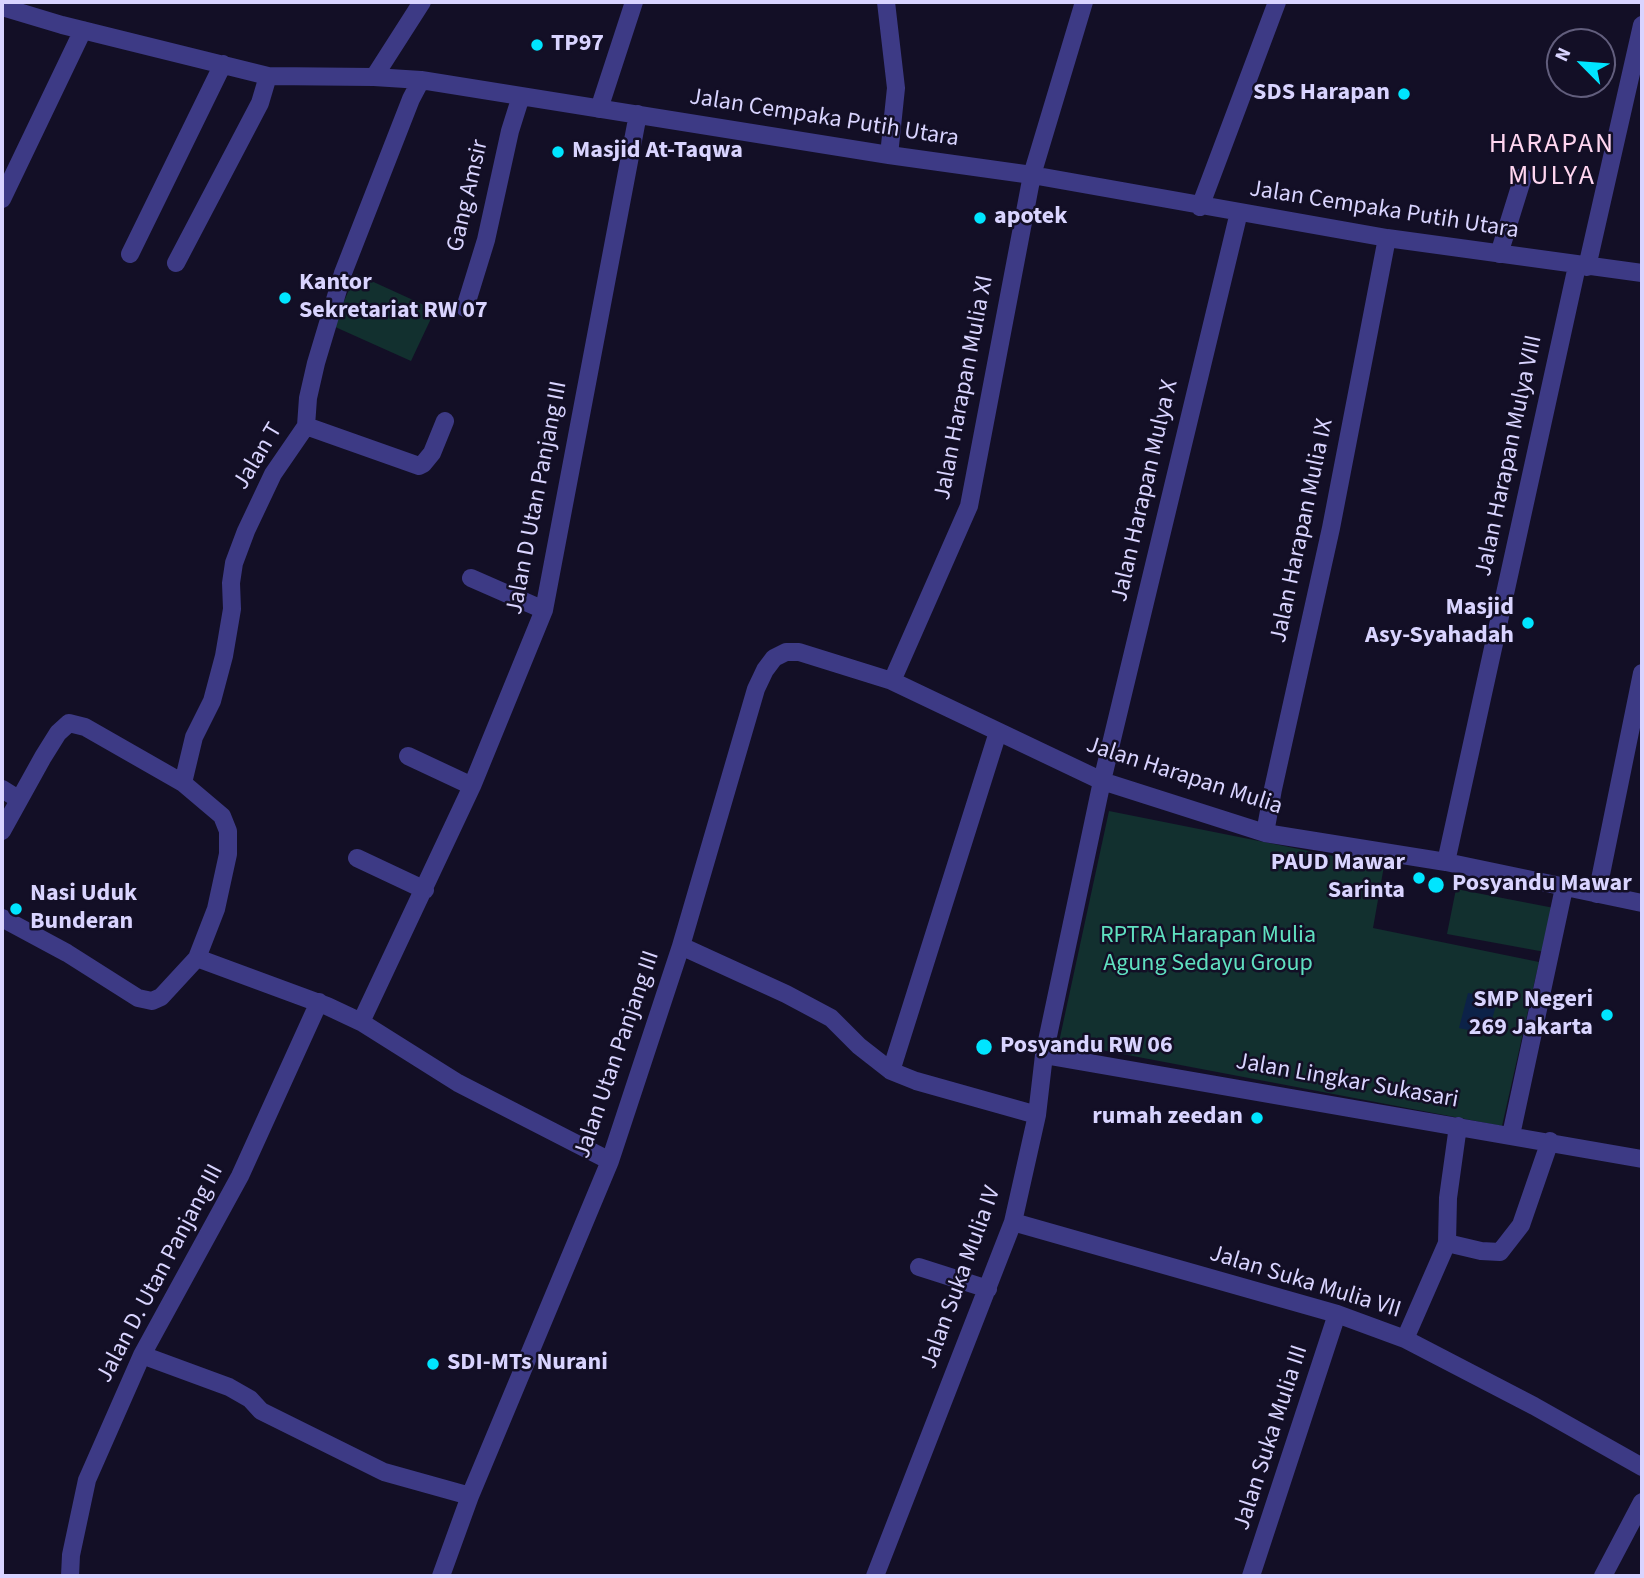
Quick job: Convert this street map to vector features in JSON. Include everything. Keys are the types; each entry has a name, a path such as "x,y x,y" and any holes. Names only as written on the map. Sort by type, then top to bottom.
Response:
{"street":[{"path":"373,77 422,2"},
{"path":"599,109 634,2"},
{"path":"886,2 896,88 889,155"},
{"name":"Jalan Harapan Mulia XI","path":"892,681 969,506 1032,175 1084,2"},
{"path":"1200,207 1277,2"},
{"name":"Jalan Cempaka Putih Utara","path":"2,7 268,76 421,80 889,155 1032,175 1200,207 1387,238 1642,273"},
{"name":"Jalan Harapan Mulya VIII","path":"1446,862 1582,266 1642,25"},
{"path":"2,199 83,30"},
{"path":"130,254 223,64"},
{"path":"176,263 260,103 268,76"},
{"name":"Jalan T","path":"183,783 194,737 212,701 224,656 232,609 230,583 234,563 273,474 306,426 313,375 343,273 411,99 421,80"},
{"name":"Gang Amsir","path":"465,308 486,240 510,131 521,96"},
{"name":"Jalan D Utan Panjang III","path":"360,1023 472,786 544,610 638,114"},
{"path":"1499,254 1523,177"},
{"name":"Jalan Harapan Mulya X","path":"1102,781 1238,212"},
{"name":"Jalan Harapan Mulia IX","path":"1265,833 1333,514 1387,238"},
{"path":"306,426 419,466 424,464 432,453 445,421"},
{"path":"471,578 544,610"},
{"name":"Jalan Utan Panjang III","path":"441,1576 470,1496 610,1161 681,946 756,689 765,670 774,658 786,652 799,652 892,681"},
{"path":"1597,894 1642,673"},
{"name":"Jalan Harapan Mulia","path":"892,681 1102,781 1265,833 1446,862 1642,903"},
{"path":"2,831 58,733 69,723 85,727 183,783 222,816 228,831 228,854 216,909 197,958 160,997 152,1001 138,998 2,918"},
{"path":"891,1071 998,732"},
{"path":"408,755 472,786"},
{"name":"Jalan Suka Mulia IV","path":"875,1576 1013,1222 1037,1115 1044,1055 1102,781"},
{"path":"2,789 18,799"},
{"path":"357,858 425,890"},
{"path":"1511,1135 1564,888"},
{"path":"681,946 786,994 831,1018 859,1046 891,1071 916,1081 1037,1115"},
{"path":"197,958 319,1002 360,1023 458,1083 610,1161"},
{"name":"Jalan D. Utan Panjang III","path":"70,1576 71,1555 87,1480 142,1355 240,1177 319,1002"},
{"name":"Jalan Lingkar Sukasari","path":"1044,1055 1642,1159"},
{"path":"1405,1339 1447,1243 1448,1198 1458,1126"},
{"path":"1447,1243 1480,1251 1500,1252 1521,1225 1550,1141"},
{"name":"Jalan Suka Mulia VII","path":"1013,1222 1337,1314 1405,1339 1534,1406 1642,1467"},
{"path":"919,1267 988,1289"},
{"name":"Jalan Suka Mulia III","path":"1251,1576 1268,1531 1337,1314"},
{"path":"142,1355 229,1387 250,1399 261,1411 384,1472 470,1496"},
{"path":"1603,1576 1642,1502"}],"green space":[{"path":"356,274 435,310 411,361 333,326"},
{"name":"RPTRA Harapan Mulia Agung Sedayu Group","path":"1109,811 1384,866 1373,928 1539,962 1502,1126 1059,1042"},
{"path":"1456,889 1554,908 1545,952 1447,934"}],"water":[{"path":"1468,993 1498,998 1488,1034 1459,1028"}],"place":[{"name":"TP97","path":"537,45"},
{"name":"SDS Harapan","path":"1404,94"},
{"name":"Masjid At-Taqwa","path":"558,152"},
{"name":"apotek","path":"980,218"},
{"name":"Kantor Sekretariat RW 07","path":"285,298"},
{"name":"Masjid Asy-Syahadah","path":"1528,623"},
{"name":"PAUD Mawar Sarinta","path":"1419,878"},
{"name":"Posyandu Mawar","path":"1436,885"},
{"name":"Nasi Uduk Bunderan","path":"16,909"},
{"name":"SMP Negeri 269 Jakarta","path":"1607,1015"},
{"name":"Posyandu RW 06","path":"984,1047"},
{"name":"rumah zeedan","path":"1257,1118"},
{"name":"SDI-MTs Nurani","path":"433,1364"}],"district":[{"name":"HARAPAN MULYA","path":"1552,162"}]}
